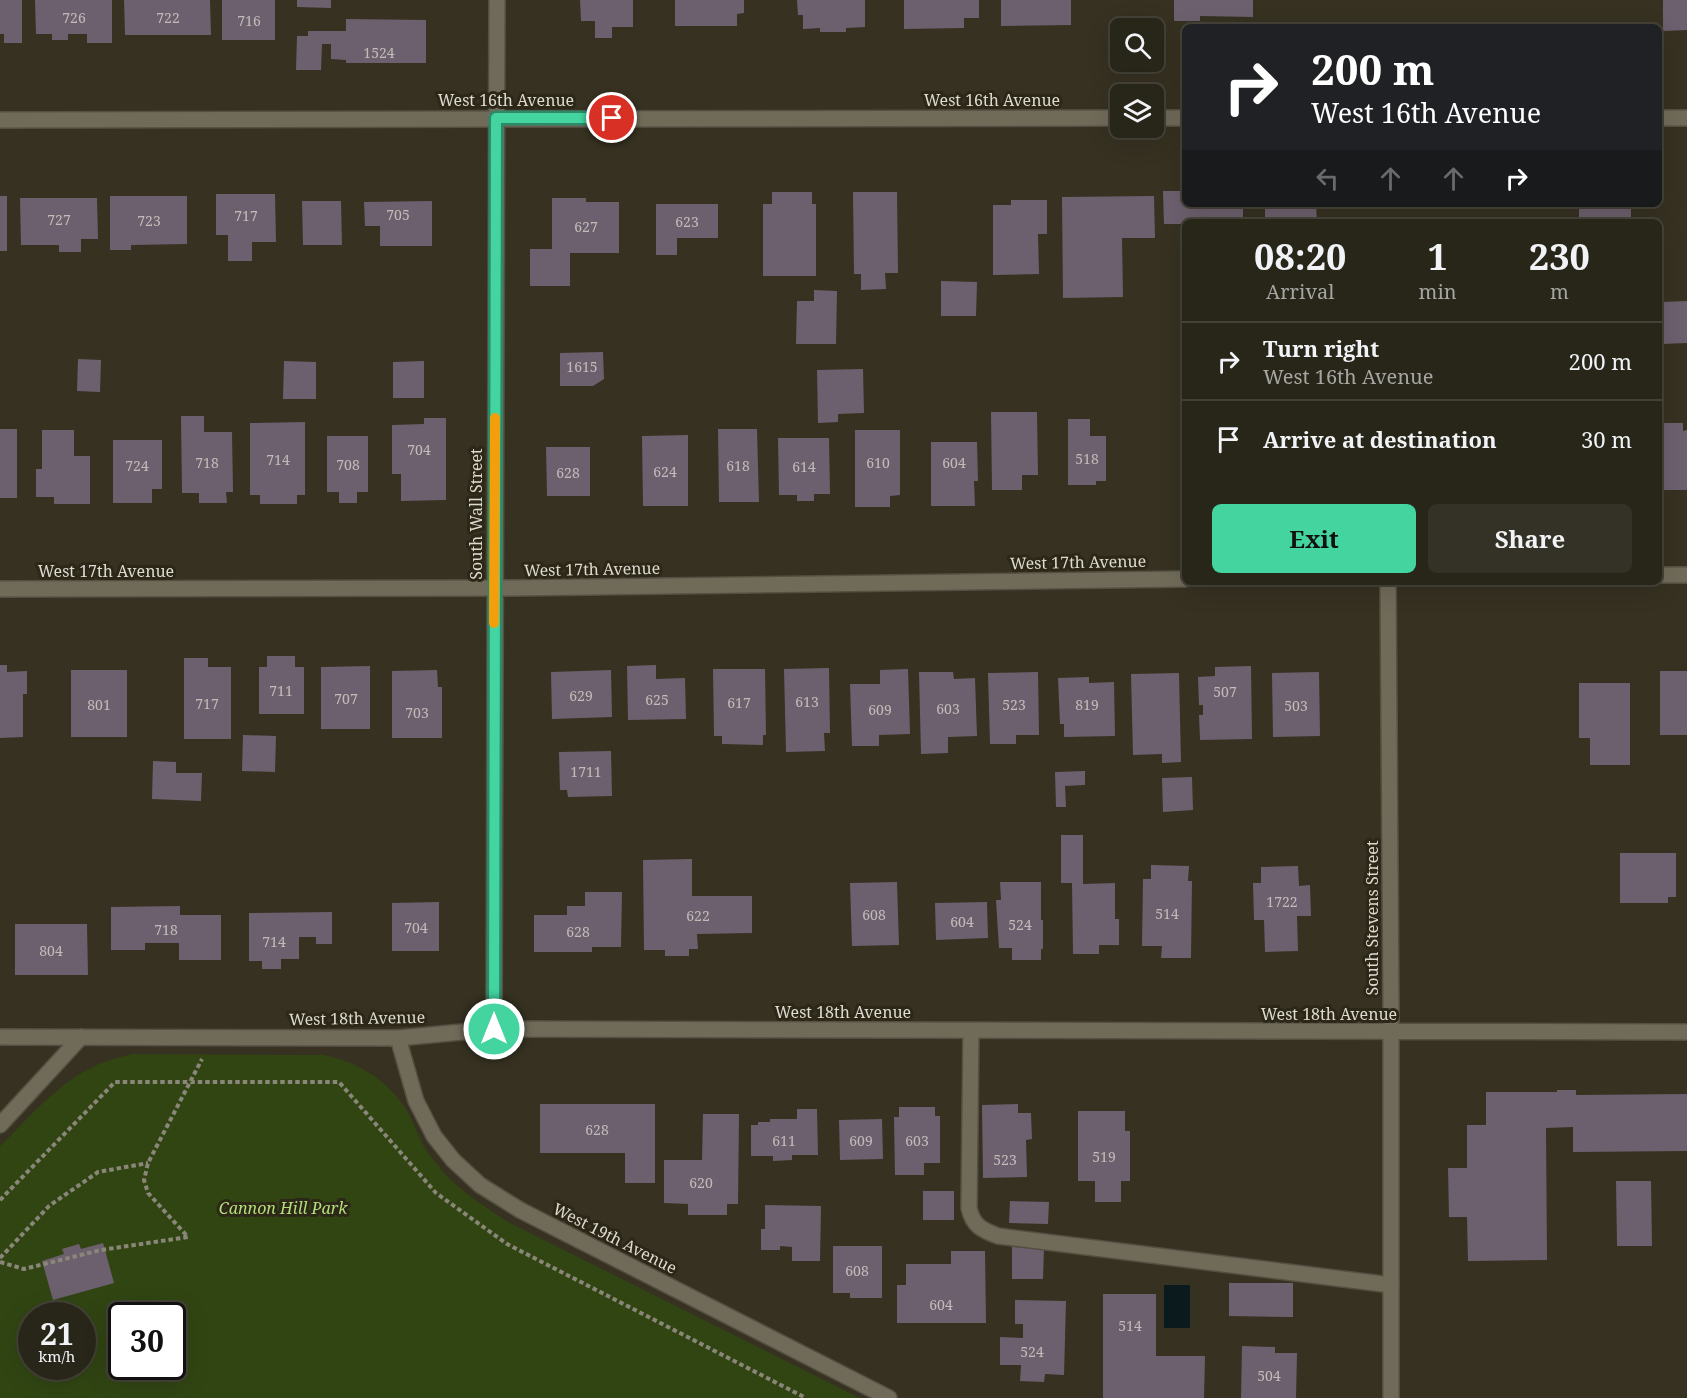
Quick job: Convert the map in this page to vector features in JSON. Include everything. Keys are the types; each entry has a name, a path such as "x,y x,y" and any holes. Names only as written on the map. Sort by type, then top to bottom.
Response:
{"street":[{"name":"South Wall Street","path":"494,1029 497,0"},
{"name":"West 16th Avenue","path":"0,120 1110,118"},
{"path":"1164,118 1182,118"},
{"path":"1662,118 1687,118"},
{"path":"1662,575 1687,575"},
{"name":"West 17th Avenue","path":"0,589 494,588 1182,579"},
{"name":"South Stevens Street","path":"1388,585 1391,1032 1390,1398"},
{"name":"West 18th Avenue","path":"0,1037 398,1038 494,1029 1687,1032"},
{"path":"971,1031 969,1208 972,1221 982,1230 998,1236 1391,1285"},
{"path":"0,1125 81,1037"},
{"name":"West 19th Avenue","path":"398,1038 416,1101 434,1136 453,1160 480,1185 520,1210 889,1398"}],"path":[{"path":"148,1163 98,1172 49,1206 0,1260 24,1269 101,1250 188,1237 148,1193 144,1180 148,1163 214,1037"},
{"path":"0,1200 115,1082 339,1082 436,1193 507,1244 806,1398"}],"green space":[{"name":"Cannon Hill Park","path":"133,1054 324,1055 348,1062 371,1074 390,1089 409,1114 426,1150 450,1179 508,1222 860,1398 0,1398 0,1146 57,1090 83,1072 110,1060"}],"shaded area":[{"path":"1164,1285 1190,1285 1190,1328 1164,1328"}],"building":[{"path":"0,0 22,0 22,43 4,43 4,34 0,34"},
{"path":"35,0 112,0 112,43 87,43 87,34 68,34 68,40 52,40 52,34 36,34"},
{"path":"124,0 210,0 211,35 125,35"},
{"path":"222,0 275,0 275,40 222,40"},
{"path":"297,0 331,0 331,8 297,7"},
{"path":"580,0 633,0 633,27 612,27 612,38 595,38 595,21 581,21"},
{"path":"675,0 744,0 744,13 737,14 737,26 675,26"},
{"path":"797,0 865,0 865,27 846,28 846,32 820,32 820,28 803,29 803,15 798,15"},
{"path":"904,0 979,0 979,18 964,18 964,28 904,29"},
{"path":"1001,0 1071,0 1071,25 1001,26"},
{"path":"1174,0 1253,0 1253,17 1200,16 1200,21 1174,21"},
{"path":"1663,0 1687,0 1687,30 1663,31"},
{"path":"346,19 426,20 426,63 346,63 346,60 331,59 331,44 322,44 321,70 296,70 297,36 308,36 308,31 346,31"},
{"path":"1163,191 1182,191 1182,207 1243,207 1243,219 1182,219 1182,224 1164,224"},
{"path":"772,192 812,192 812,204 816,204 816,276 763,276 763,204 772,204"},
{"path":"853,192 897,192 898,273 885,273 886,289 861,290 861,274 854,274"},
{"path":"216,194 275,194 276,242 252,242 252,261 228,261 228,235 216,235"},
{"path":"0,196 7,196 7,251 0,251"},
{"path":"110,196 187,196 187,244 131,245 131,250 110,250"},
{"path":"1154,196 1155,238 1122,238 1123,297 1063,298 1062,197"},
{"path":"20,198 97,198 98,239 81,239 81,252 59,252 59,245 21,245"},
{"path":"552,198 586,198 586,202 619,202 619,253 570,253 570,286 530,286 530,249 552,249"},
{"path":"1011,200 1047,200 1047,234 1038,234 1039,274 993,275 993,205 1011,205"},
{"path":"302,201 341,201 342,245 303,245"},
{"path":"432,201 432,246 380,246 380,226 365,226 364,202"},
{"path":"656,204 718,204 718,238 677,238 677,255 656,255"},
{"path":"1265,207 1316,207 1317,219 1265,219"},
{"path":"1579,207 1631,207 1631,219 1579,219"},
{"path":"941,281 977,282 976,316 941,316"},
{"path":"814,290 837,291 836,344 796,344 797,301 814,301"},
{"path":"1687,301 1687,343 1662,344 1662,302"},
{"path":"603,352 604,379 593,386 560,386 560,353"},
{"path":"78,359 101,360 100,392 77,391"},
{"path":"284,361 316,362 316,399 283,399"},
{"path":"424,361 424,398 393,398 393,362"},
{"path":"863,369 864,413 838,414 838,422 818,423 817,370"},
{"path":"991,412 1037,412 1038,475 1022,475 1022,490 992,490"},
{"path":"181,416 204,416 204,432 232,432 233,492 226,492 227,503 199,503 199,493 182,493"},
{"path":"424,418 446,418 446,500 401,501 401,474 392,474 392,425 424,424"},
{"path":"1068,419 1090,419 1090,436 1106,436 1106,481 1096,481 1096,485 1068,485"},
{"path":"305,422 305,495 297,495 297,504 260,504 260,495 250,495 250,423"},
{"path":"1662,423 1683,423 1683,431 1687,430 1687,490 1662,490"},
{"path":"0,429 17,429 17,498 0,498"},
{"path":"718,429 757,429 759,502 719,502"},
{"path":"42,430 74,430 74,456 90,456 90,504 54,504 54,497 36,497 36,469 42,469"},
{"path":"855,430 900,430 900,495 890,496 890,507 855,507"},
{"path":"688,435 688,506 643,506 642,436"},
{"path":"327,436 368,436 368,492 357,492 357,503 339,503 339,492 327,492"},
{"path":"778,438 829,438 830,494 814,494 814,501 797,501 797,495 779,495"},
{"path":"113,440 162,440 162,489 152,489 152,503 113,503"},
{"path":"931,442 977,442 978,481 974,481 975,506 931,506"},
{"path":"546,447 590,447 590,496 547,496"},
{"path":"267,656 295,656 295,667 304,667 304,714 259,714 259,667 267,667"},
{"path":"184,658 208,658 208,667 231,667 231,739 184,739"},
{"path":"0,665 7,665 7,672 27,671 27,694 23,694 23,737 0,738"},
{"path":"656,665 656,679 685,678 686,719 628,720 627,666"},
{"path":"370,666 370,729 321,729 321,667"},
{"path":"1251,666 1252,739 1200,740 1199,715 1203,715 1203,705 1199,705 1198,677 1215,676 1215,667"},
{"path":"829,668 830,733 824,733 825,751 786,752 784,669"},
{"path":"713,669 765,669 766,735 763,735 763,745 722,744 722,736 714,736"},
{"path":"908,669 910,734 879,735 879,746 852,746 850,684 880,684 880,670"},
{"path":"71,670 127,670 127,737 71,737"},
{"path":"437,670 438,687 442,687 442,738 392,738 392,671"},
{"path":"611,670 612,717 552,719 551,672"},
{"path":"1660,671 1687,671 1687,735 1660,735"},
{"path":"919,672 953,672 954,679 975,678 977,736 948,737 948,753 921,754"},
{"path":"1038,672 1039,735 1016,735 1016,744 990,744 988,673"},
{"path":"1319,672 1320,736 1273,737 1272,673"},
{"path":"1179,673 1181,762 1162,763 1162,754 1133,755 1131,674"},
{"path":"1089,677 1089,683 1114,682 1115,736 1064,737 1064,724 1060,724 1058,678"},
{"path":"1579,683 1630,683 1630,765 1590,765 1590,738 1579,738"},
{"path":"243,735 276,736 275,772 242,771"},
{"path":"611,751 612,796 568,797 567,790 560,790 559,752"},
{"path":"153,761 176,762 176,773 202,773 201,801 152,799"},
{"path":"1085,771 1085,785 1065,786 1066,807 1056,807 1055,772"},
{"path":"1192,777 1193,810 1163,812 1162,778"},
{"path":"1061,835 1083,835 1083,884 1115,883 1115,919 1119,919 1119,945 1099,945 1099,954 1073,954 1072,883 1061,883"},
{"path":"1620,853 1676,853 1676,897 1668,897 1668,903 1620,903"},
{"path":"692,859 692,896 752,896 752,933 697,934 698,949 689,949 689,956 665,956 665,950 644,950 643,860"},
{"path":"1151,865 1189,866 1188,881 1192,881 1191,958 1161,958 1162,946 1142,946 1143,879 1151,879"},
{"path":"1298,866 1299,886 1310,885 1311,916 1297,916 1298,951 1265,952 1264,920 1254,920 1253,883 1261,883 1261,867"},
{"path":"897,882 899,945 852,946 850,883"},
{"path":"1000,882 1041,882 1043,949 1041,949 1041,960 1012,960 1012,948 999,948 996,900 1001,900"},
{"path":"585,892 622,892 621,947 592,947 592,952 534,952 534,915 567,915 567,906 585,906"},
{"path":"439,902 439,951 392,951 392,903"},
{"path":"987,902 988,938 936,940 935,903"},
{"path":"180,906 180,915 221,915 221,960 179,960 179,943 145,943 145,950 111,950 111,907"},
{"path":"332,912 332,944 316,944 316,937 299,937 299,959 281,959 281,969 262,969 262,961 249,961 249,913"},
{"path":"15,924 87,924 88,975 15,975"},
{"path":"1557,1090 1576,1090 1576,1095 1687,1094 1687,1151 1573,1152 1573,1127 1546,1128 1547,1260 1468,1261 1467,1217 1449,1217 1448,1168 1467,1168 1467,1125 1486,1125 1486,1092 1557,1092"},
{"path":"540,1104 655,1104 655,1183 625,1183 625,1153 540,1153"},
{"path":"1018,1104 1018,1113 1031,1113 1032,1139 1026,1140 1027,1177 983,1178 982,1105"},
{"path":"899,1107 935,1107 935,1116 940,1116 940,1163 924,1163 924,1175 895,1175 894,1117 899,1117"},
{"path":"797,1109 817,1109 818,1155 792,1155 792,1160 773,1161 773,1156 751,1156 751,1125 758,1125 758,1122 770,1122 770,1119 797,1119"},
{"path":"1078,1111 1125,1111 1125,1131 1130,1131 1130,1181 1121,1181 1121,1202 1095,1202 1095,1181 1078,1181"},
{"path":"703,1114 739,1114 738,1204 727,1204 727,1215 688,1215 688,1204 664,1203 664,1160 702,1160"},
{"path":"882,1119 883,1159 840,1160 839,1120"},
{"path":"1616,1181 1651,1181 1652,1246 1617,1246"},
{"path":"923,1191 954,1191 954,1220 923,1220"},
{"path":"1010,1201 1049,1202 1048,1224 1009,1223"},
{"path":"765,1205 821,1206 820,1261 792,1261 792,1247 780,1246 780,1250 761,1250 761,1229 765,1229"},
{"path":"103,1243 114,1283 53,1300 42,1261 64,1254 62,1249 79,1244 81,1249"},
{"path":"833,1246 882,1246 882,1298 850,1298 850,1293 833,1293"},
{"path":"1012,1247 1044,1248 1043,1279 1012,1279"},
{"path":"951,1251 985,1251 986,1323 897,1323 897,1285 906,1285 906,1264 951,1264"},
{"path":"1229,1283 1293,1283 1293,1317 1229,1316"},
{"path":"1103,1294 1156,1294 1156,1356 1205,1356 1204,1398 1103,1398"},
{"path":"1015,1300 1066,1301 1064,1375 1045,1374 1044,1382 1020,1381 1021,1365 1000,1365 1000,1337 1023,1338 1023,1324 1015,1324"},
{"path":"1242,1346 1275,1347 1275,1353 1297,1353 1296,1398 1241,1398"}],"slow traffic":[{"path":"494,623 495,418"}],"route":[{"path":"494,1029 496,118 612,118"}]}
